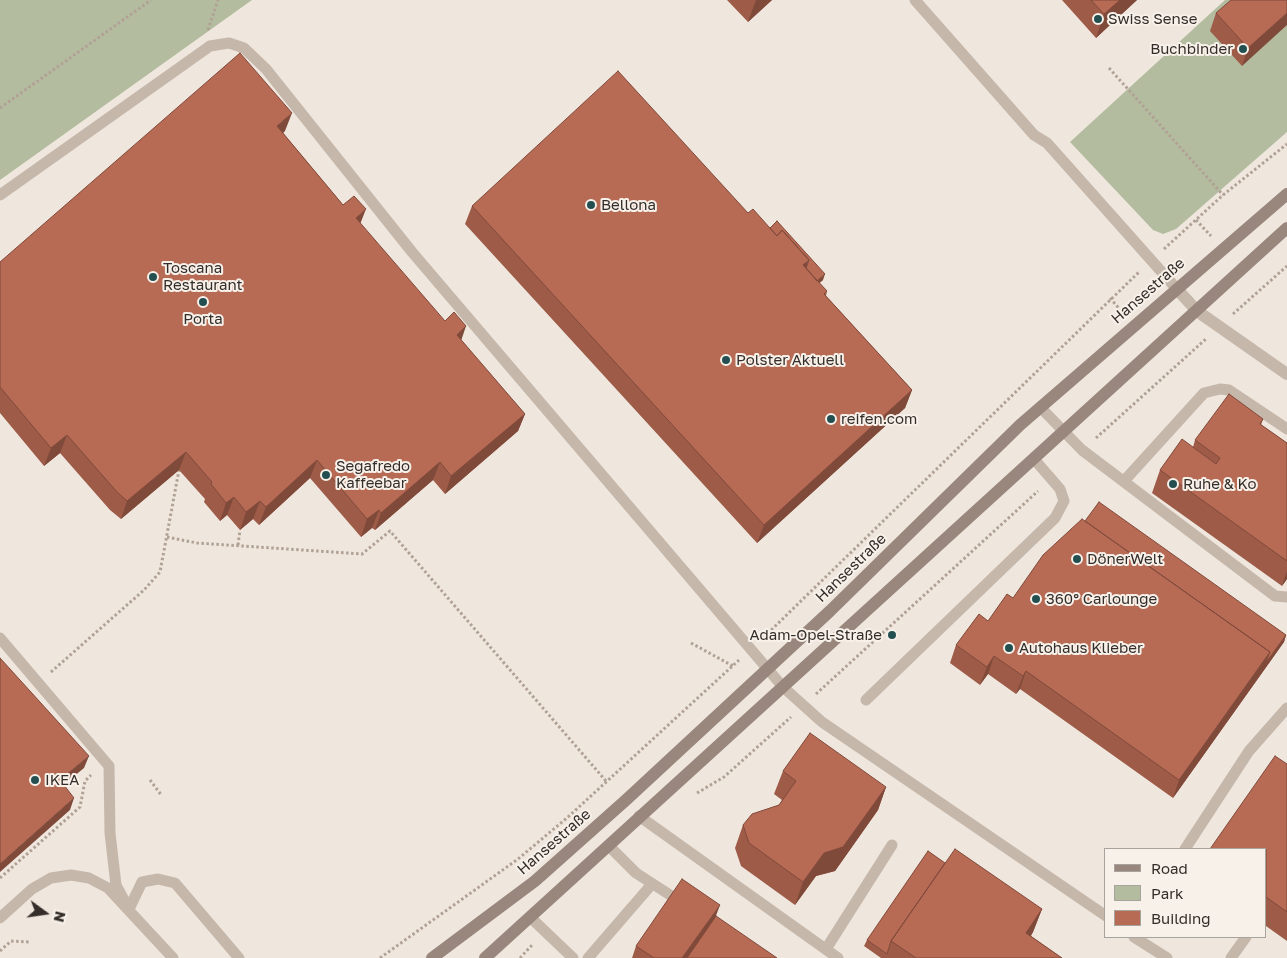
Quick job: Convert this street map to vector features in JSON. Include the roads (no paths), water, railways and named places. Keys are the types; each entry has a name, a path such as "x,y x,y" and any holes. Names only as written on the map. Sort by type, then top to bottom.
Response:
{"main road":[{"name":"Hansestraße","path":"432,958 535,881 626,800 830,611 932,513 954,488 1040,408 1176,288 1287,194"},
{"path":"485,958 1287,228"}],"street":[{"path":"1176,288 1197,311 1287,374"}],"lane":[{"path":"915,0 1034,135 1047,143 1176,288"},
{"path":"0,195 210,46 229,43 244,48 266,69 412,252 750,651 783,687 822,722 1104,915"},
{"path":"1124,481 1204,393 1220,389 1229,390 1287,429"},
{"path":"1040,408 1082,450 1275,596 1287,597"},
{"path":"866,700 1055,518 1064,501 1060,489 1034,459"},
{"path":"0,638 109,766 110,833 116,885 129,909"},
{"path":"1186,848 1249,751 1287,708"},
{"path":"639,816 838,958"},
{"path":"826,949 892,845"},
{"path":"609,846 636,873 692,910"},
{"path":"0,918 32,889 51,878 71,875 89,878 108,888 173,958"},
{"path":"129,909 142,882 158,879 175,883 239,958"},
{"path":"588,958 652,884"},
{"path":"530,917 572,958"},
{"path":"1136,938 1167,958"},
{"path":"1231,958 1245,938"}],"place":[{"name":"Swiss Sense","path":"1098,19"},
{"name":"Buchbinder","path":"1243,49"},
{"name":"Bellona","path":"591,205"},
{"name":"Toscana Restaurant","path":"153,277"},
{"name":"Porta","path":"203,302"},
{"name":"Polster Aktuell","path":"726,360"},
{"name":"reifen.com","path":"831,419"},
{"name":"Segafredo Kaffeebar","path":"326,475"},
{"name":"Ruhe & Ko","path":"1173,484"},
{"name":"DönerWelt","path":"1077,559"},
{"name":"360° Carlounge","path":"1036,599"},
{"name":"Adam-Opel-Straße","path":"892,635"},
{"name":"Autohaus Klieber","path":"1009,648"},
{"name":"IKEA","path":"35,780"}]}
